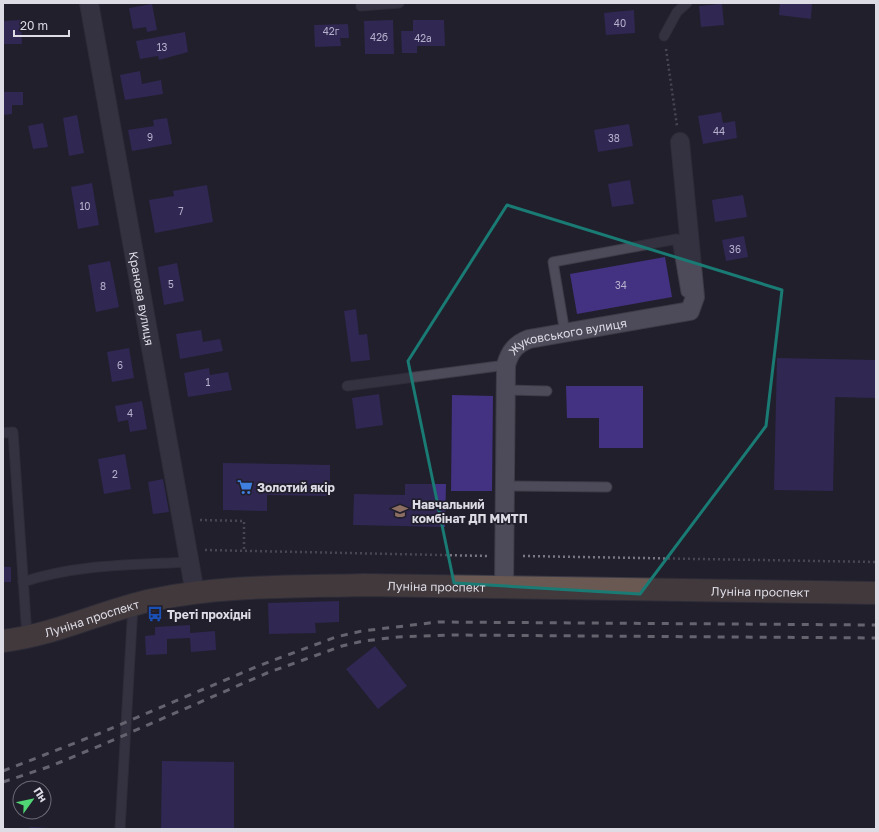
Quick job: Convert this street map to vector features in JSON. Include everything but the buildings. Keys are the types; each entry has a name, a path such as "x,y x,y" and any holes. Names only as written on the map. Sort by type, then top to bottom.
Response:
{"street":[{"name":"Кранова вулиця","path":"89,3 195,593"},
{"path":"680,142 695,297 690,311"},
{"name":"Жуковського вулиця","path":"504,588 506,365 508,356 520,342 690,311"},
{"name":"Луніна проспект","path":"3,641 28,638 133,605 195,593 279,587 364,585 876,593"}],"lane":[{"path":"361,6 399,3"},
{"path":"664,36 677,12 687,3"},
{"path":"565,333 553,262 677,239 690,311"},
{"path":"347,386 506,365"},
{"path":"506,390 547,391"},
{"path":"3,433 13,432 28,638"},
{"path":"505,486 607,487"},
{"path":"23,582 54,573 85,567 188,556"},
{"path":"120,829 133,605"}],"path":[{"path":"664,36 680,142"},
{"path":"182,520 244,521 244,551"},
{"path":"188,556 244,551 876,562"}],"highlighted area":[{"path":"507,205 782,290 766,426 640,594 454,583 408,361"}],"railway":[{"path":"3,771 98,734 258,666 336,637 362,631 438,622 876,625"},
{"path":"3,782 51,766 267,673 342,646 363,641 398,637 453,635 876,638"}],"place":[{"name":"Золотий якір","path":"245,487"},
{"name":"Навчальний комбінат ДП ММТП","path":"400,511"},
{"name":"Треті прохідні","path":"155,614"}]}
